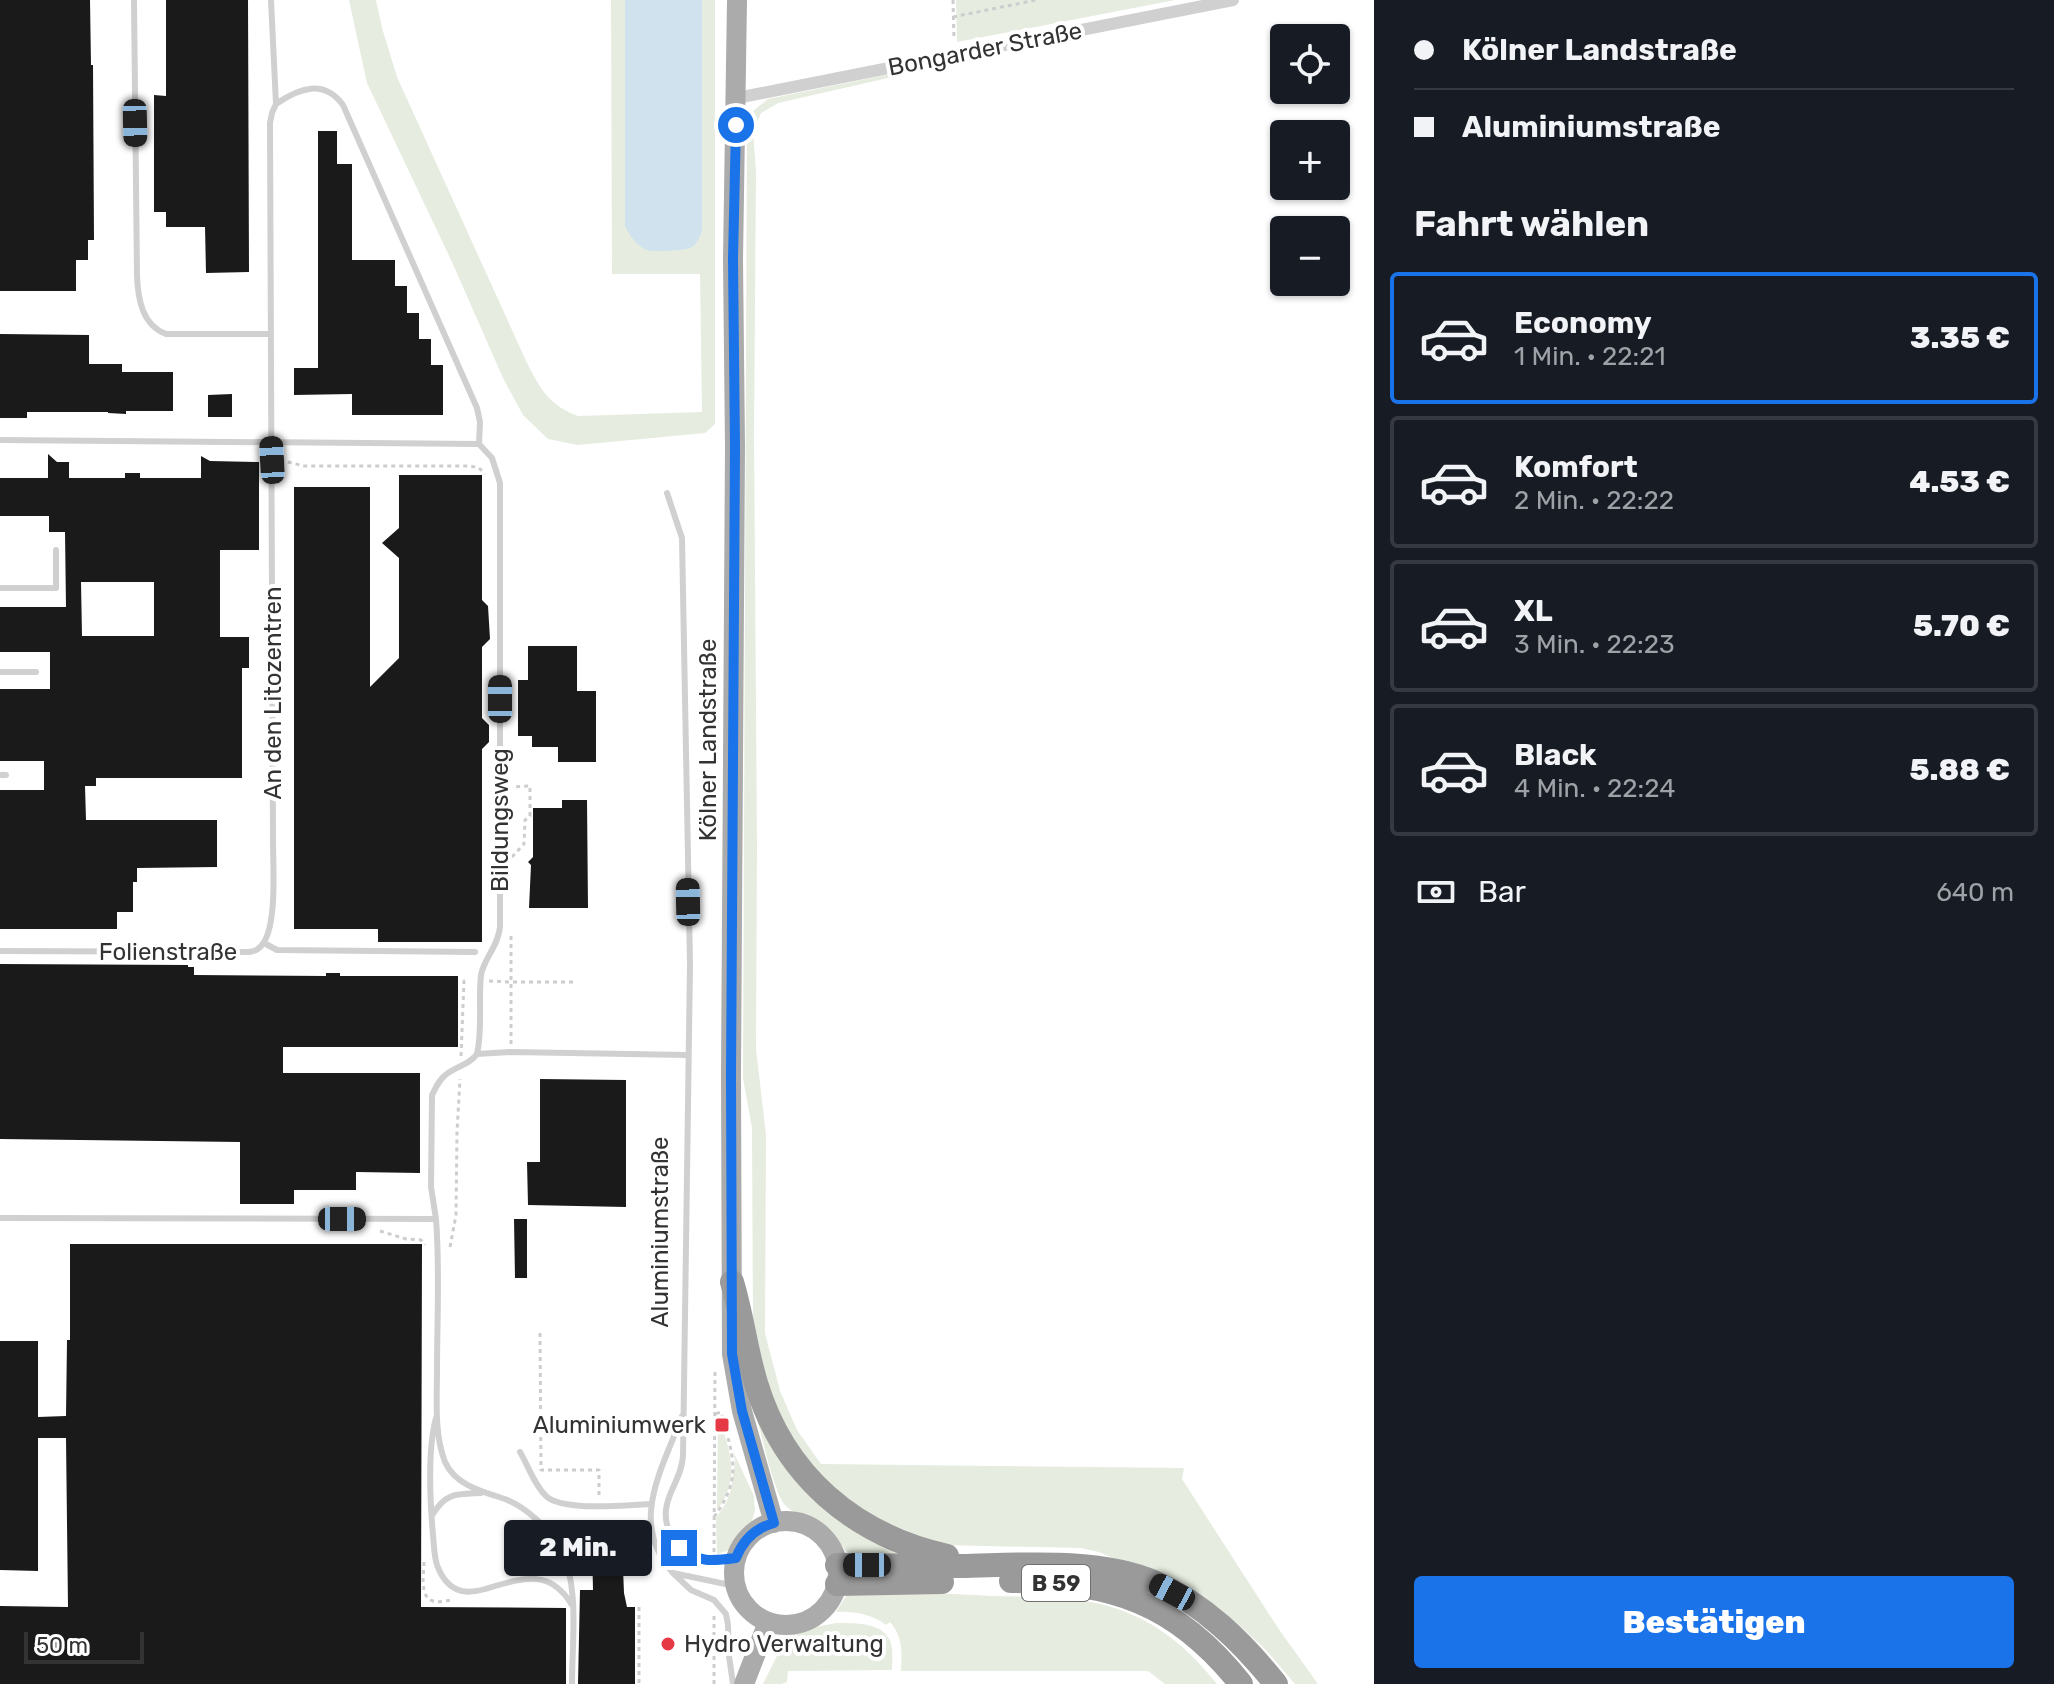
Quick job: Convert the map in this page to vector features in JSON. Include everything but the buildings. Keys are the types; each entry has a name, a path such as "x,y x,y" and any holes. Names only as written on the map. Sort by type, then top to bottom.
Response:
{"highway":[{"path":"732,1282 766,1413 784,1446 806,1475 845,1512 890,1538 922,1550 992,1565"},
{"path":"837,1574 992,1565 1107,1569 1139,1577 1192,1603 1212,1618 1238,1641 1276,1684"},
{"name":"B 59","path":"837,1574 1081,1585 1116,1592 1175,1619 1212,1650 1241,1684"}],"main road":[{"name":"Kölner Landstraße","path":"737,0 733,259 732,1354 737,1387 774,1523"},
{"path":"774,1523 799,1523 814,1530 827,1542 837,1574 832,1596 825,1608 808,1621 792,1625 768,1622 747,1608 735,1586 736,1558 742,1546 750,1535 774,1523"},
{"path":"744,1684 768,1622"}],"street":[{"name":"Bongarder Straße","path":"737,98 1233,0"}],"lane":[{"path":"134,0 137,276 143,313 153,327 166,334 271,334"},
{"name":"An den Litozentren","path":"264,943 270,922 272,895 270,123 276,104 271,0"},
{"path":"0,440 479,444 477,408 343,105 332,93 318,88 291,94 276,104"},
{"name":"Bildungsweg","path":"477,1054 483,969 500,935 500,483 492,458 479,444"},
{"name":"Aluminiumstraße","path":"667,493 682,538 690,964 685,1409 682,1467 667,1506 668,1528 679,1548 693,1557 710,1561 736,1558"},
{"path":"0,588 56,588 56,550"},
{"path":"0,672 36,672"},
{"name":"Folienstraße","path":"0,951 245,953 257,950 264,943 277,950 475,952"},
{"path":"572,1684 573,1606 570,1574 559,1543 520,1506 485,1493 452,1474 442,1449 437,1415 438,1248 431,1187 432,1095 449,1072 471,1061 477,1054 687,1055"},
{"path":"0,1218 436,1219"},
{"name":"Aluminiumstraße","path":"673,1573 661,1558 653,1540 651,1504 685,1409"},
{"path":"437,1415 432,1434 432,1516 436,1562 442,1577 461,1591 476,1591 517,1580 541,1579 565,1593 573,1606"},
{"path":"520,1452 542,1491 553,1501 570,1505 651,1504"},
{"path":"432,1516 446,1498 457,1494 485,1493"},
{"path":"673,1573 735,1586"},
{"path":"673,1573 691,1590 714,1600 726,1614 733,1684"}],"path":[{"path":"953,0 954,56"},
{"path":"953,17 1036,0"},
{"path":"272,460 304,466 470,466 481,469 488,479"},
{"path":"500,787 530,786 530,816 525,820 524,844 510,862"},
{"path":"511,936 511,1052"},
{"path":"450,1248 456,1215 464,981 574,982"},
{"path":"540,1333 541,1470 599,1470 599,1505"},
{"path":"714,1517 730,1490 734,1461 721,1412 715,1414"},
{"path":"424,1559 426,1597 434,1601 457,1600"},
{"path":"639,1607 639,1684"}],"shaded area":[{"path":"349,0 376,0 397,77 527,363 547,396 578,416 702,412 700,274 612,274 611,0 715,0 715,424 705,433 578,445 548,439 523,415 367,83"},
{"path":"956,0 1175,0 957,42"},
{"path":"959,60 778,103 761,113 753,131 756,172 756,1049 766,1135 765,1333 780,1391 797,1430 821,1464 1184,1468 1182,1479 1318,1684 1295,1684 1240,1626 1186,1589 1099,1552 1081,1548 942,1545 867,1515 815,1473 773,1407 753,1319 752,1128 743,1078 747,123 752,112 768,99"},
{"path":"755,1410 791,1468 931,1558 852,1556 823,1524 785,1505 776,1487"},
{"path":"718,1423 721,1423 725,1435 731,1478 717,1510"},
{"path":"733,1451 754,1496 755,1511 751,1524 729,1550 717,1554 716,1518 731,1490 735,1461"},
{"path":"857,1590 1051,1597 1106,1605 1159,1629 1190,1654 1217,1684 1165,1684 1148,1671 901,1671 899,1639 890,1622 886,1625 862,1614 836,1612 846,1596"},
{"path":"836,1623 873,1626 885,1633 892,1646 892,1670 788,1671 787,1682 763,1684 781,1648 778,1645 805,1630"}],"water":[{"path":"625,0 702,0 702,231 689,248 647,250 634,240 625,226"}],"place":[{"name":"Aluminiumwerk","path":"722,1425"},
{"name":"Hydro Verwaltung","path":"668,1644"}],"route":[{"path":"679,1548 701,1561 736,1558 750,1535 774,1523 742,1411 732,1354 733,259 736,125"}]}
